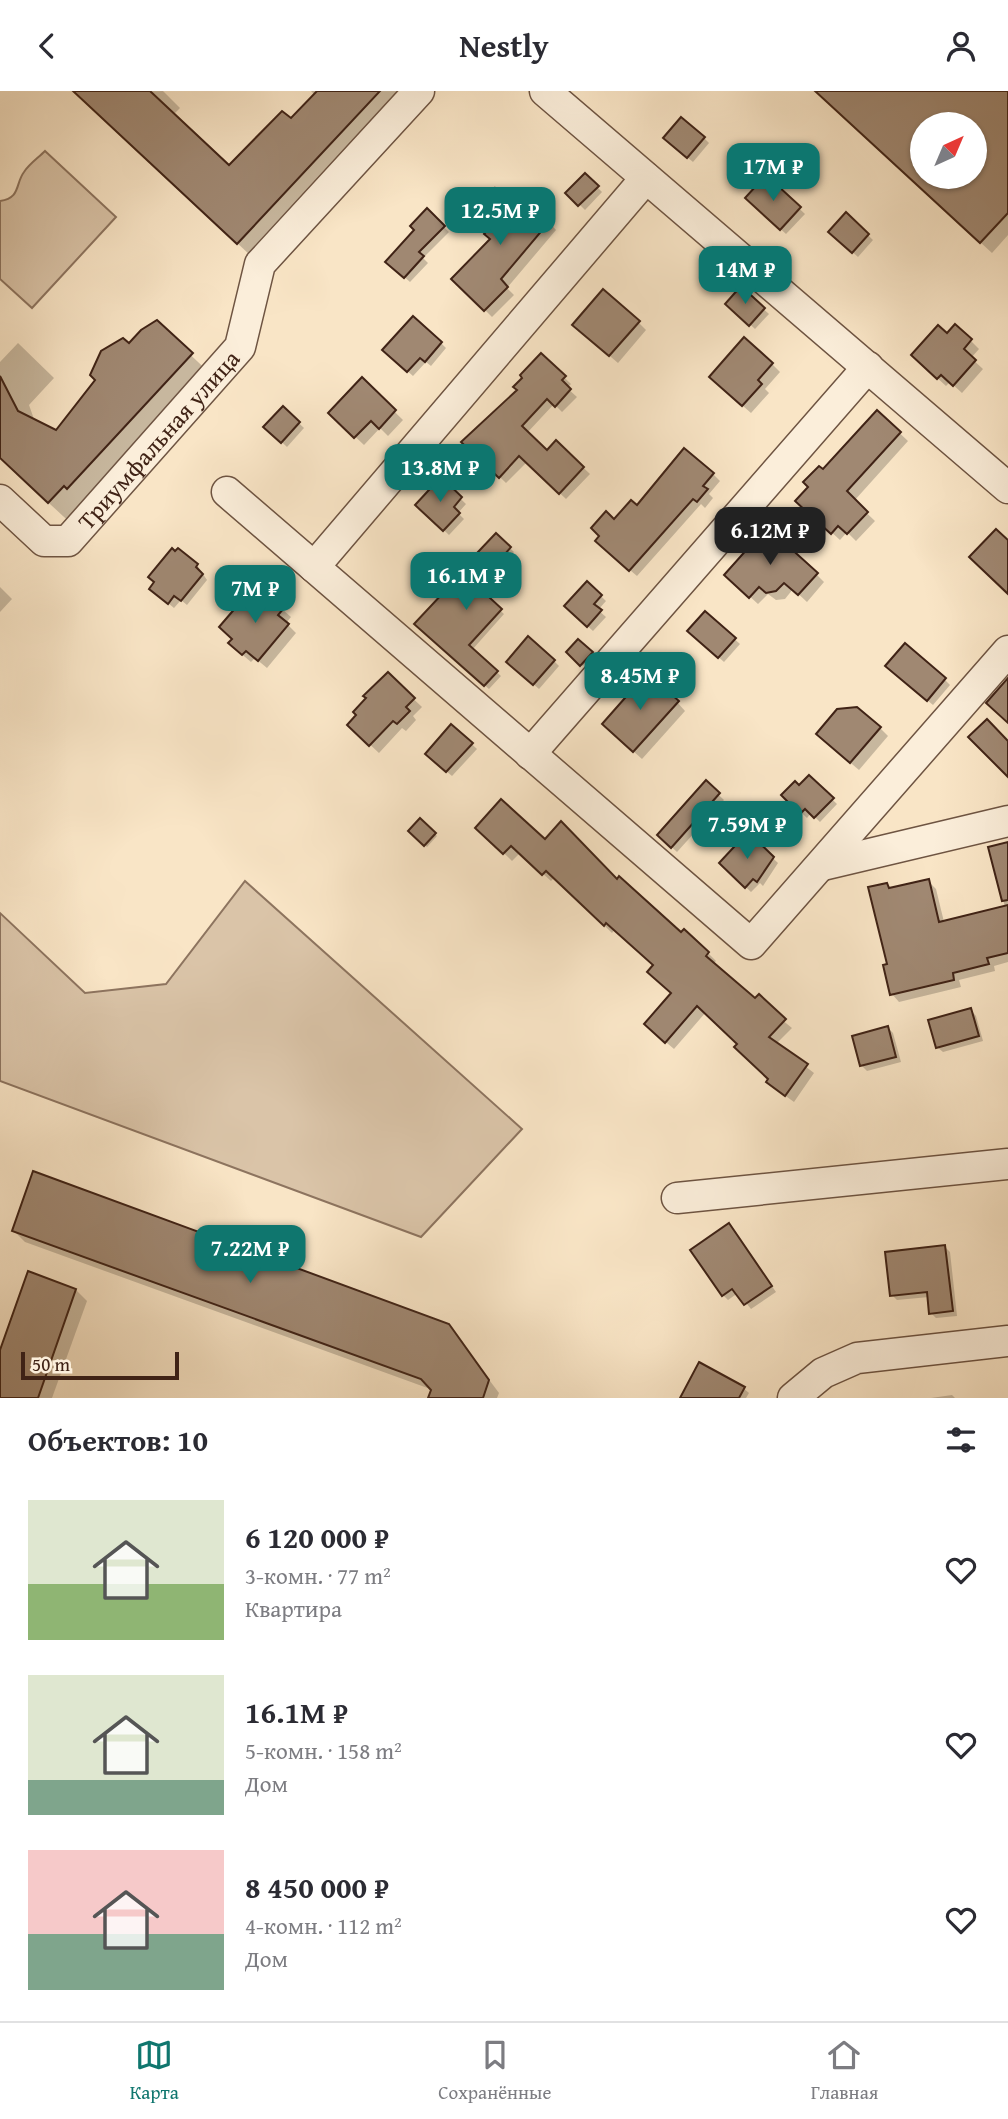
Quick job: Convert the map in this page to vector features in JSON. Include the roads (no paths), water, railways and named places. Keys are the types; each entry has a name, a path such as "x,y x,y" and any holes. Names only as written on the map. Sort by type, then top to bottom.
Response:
{"street":[{"name":"Триумфальная улица","path":"0,500 44,541 68,541 240,347 260,264 419,91"},
{"path":"545,91 1008,488"},
{"path":"314,567 646,178"},
{"path":"530,754 868,367"},
{"path":"227,492 751,944 1008,651"},
{"path":"823,865 1008,821"},
{"path":"677,1198 1008,1164"},
{"path":"793,1398 823,1373 857,1358 1008,1341"}]}
